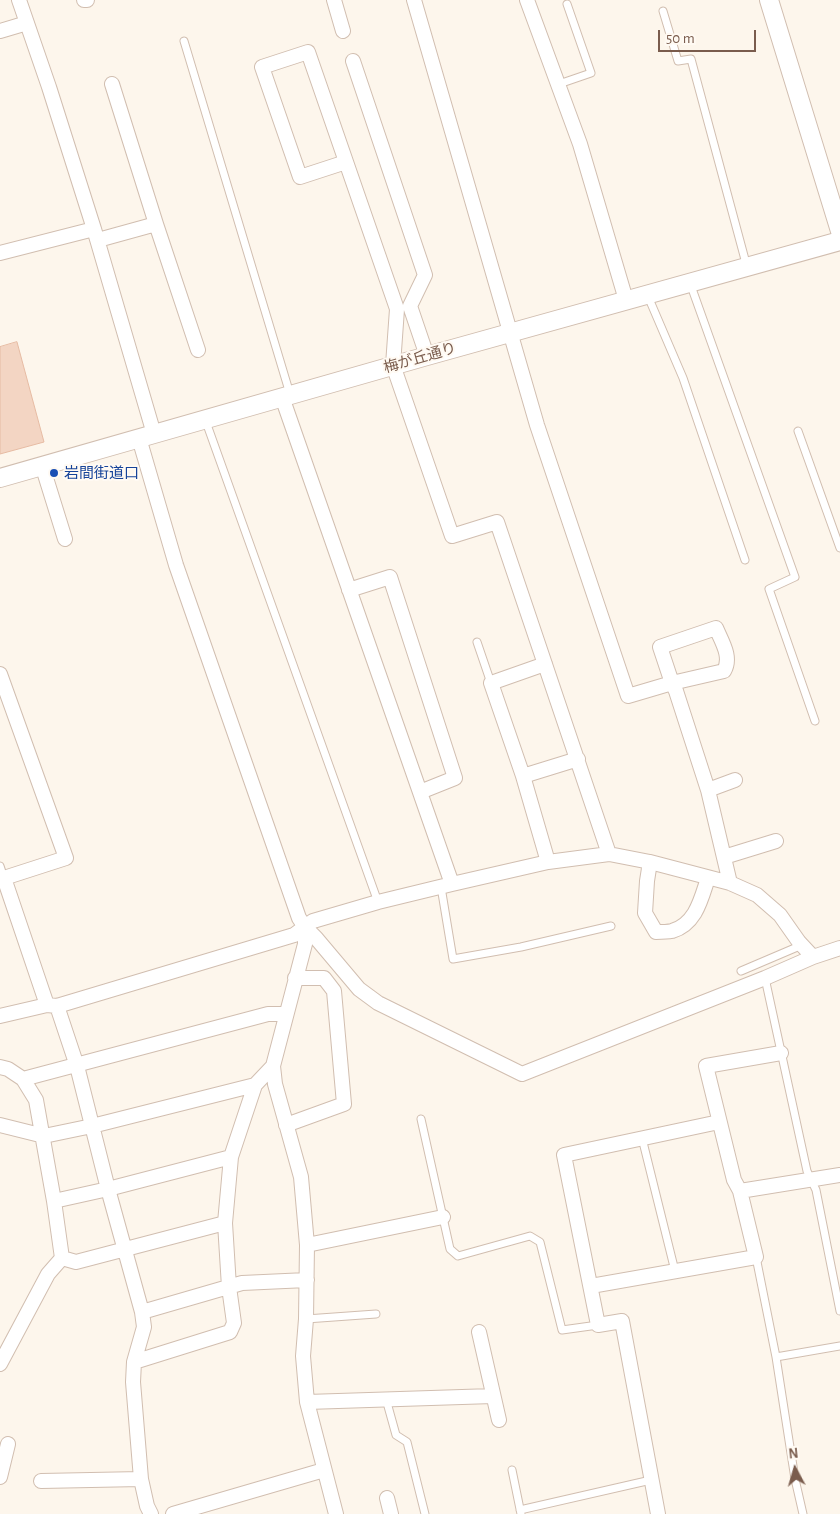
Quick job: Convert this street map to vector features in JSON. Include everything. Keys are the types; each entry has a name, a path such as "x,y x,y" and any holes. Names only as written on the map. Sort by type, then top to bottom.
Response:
{"street":[{"path":"19,0 96,234 147,436 176,565 299,918 304,927 316,938 359,988 378,1003 522,1074 765,978 813,957 840,948"},
{"path":"334,0 343,31"},
{"path":"414,0 537,425 628,696 672,683 724,672 728,656 716,628 660,647 672,683 676,691 708,790 730,883"},
{"path":"527,0 580,144 626,300"},
{"path":"769,0 840,231"},
{"path":"0,31 27,23"},
{"path":"346,162 300,177 262,68 308,52 397,309 393,366 452,536 497,522 609,854"},
{"path":"353,61 425,275 410,306 427,356"},
{"path":"112,84 198,350"},
{"path":"0,253 156,224"},
{"name":"梅が丘通り","path":"0,478 286,395 689,282 747,268 840,240"},
{"path":"286,395 350,590 420,792 446,885"},
{"path":"42,465 65,539"},
{"path":"350,590 390,577 455,778 420,792"},
{"path":"545,664 491,683 523,776 548,862"},
{"path":"0,674 66,858 2,872 52,1006 77,1066 142,1312 144,1327 134,1362 133,1382 141,1478 147,1506 152,1514"},
{"path":"523,776 578,759"},
{"path":"708,790 735,780"},
{"path":"724,857 776,841"},
{"path":"0,1016 52,1006 294,935 314,921 378,902 548,862 609,854 650,862 730,883 757,894 780,915 813,957"},
{"path":"650,862 645,913 656,932 672,931 690,921 698,909 708,878"},
{"path":"304,927 305,944 273,1066 275,1084 301,1177 307,1245 306,1319 303,1356 307,1402 336,1514"},
{"path":"286,1125 344,1104 334,991 324,978 295,978"},
{"path":"23,1079 268,1014 286,1014"},
{"path":"591,1286 756,1257 740,1191 734,1180 706,1066 781,1053"},
{"path":"134,1362 230,1332 234,1323 229,1288 225,1223 231,1157 255,1085 273,1066"},
{"path":"0,1068 8,1069 23,1079 36,1100 44,1136 62,1258 48,1274 0,1364"},
{"path":"0,1125 44,1136 92,1126 255,1085"},
{"path":"658,1514 622,1321 598,1324 564,1155 719,1122"},
{"path":"54,1202 231,1157"},
{"path":"740,1191 840,1175"},
{"path":"307,1245 443,1217"},
{"path":"62,1258 76,1262 225,1223"},
{"path":"142,1312 242,1283 307,1280"},
{"path":"479,1332 499,1420"},
{"path":"307,1402 493,1396"},
{"path":"0,1477 8,1444"},
{"path":"172,1514 324,1470"},
{"path":"41,1480 141,1478"},
{"path":"387,1498 391,1514"}],"lane":[{"path":"558,84 592,73 567,4"},
{"path":"663,10 678,61 691,59 747,268"},
{"path":"184,41 286,395"},
{"path":"689,282 795,577 769,589 815,721"},
{"path":"647,294 683,378 745,560"},
{"path":"205,419 378,902"},
{"path":"798,431 840,548"},
{"path":"477,642 491,683"},
{"path":"446,885 453,959 522,947 611,926"},
{"path":"742,971 802,945"},
{"path":"765,978 807,1171 816,1190 840,1311"},
{"path":"421,1119 450,1249 458,1256 530,1236 540,1242 562,1330 598,1324"},
{"path":"642,1138 675,1271"},
{"path":"756,1257 776,1357 795,1479 803,1514"},
{"path":"306,1319 376,1314"},
{"path":"776,1357 840,1346"},
{"path":"386,1399 396,1435 407,1442 425,1514"},
{"path":"512,1470 520,1512 651,1480"}],"building":[{"path":"17,342 44,442 0,454 0,347"}],"place":[{"name":"岩間街道口","path":"54,473"}]}
